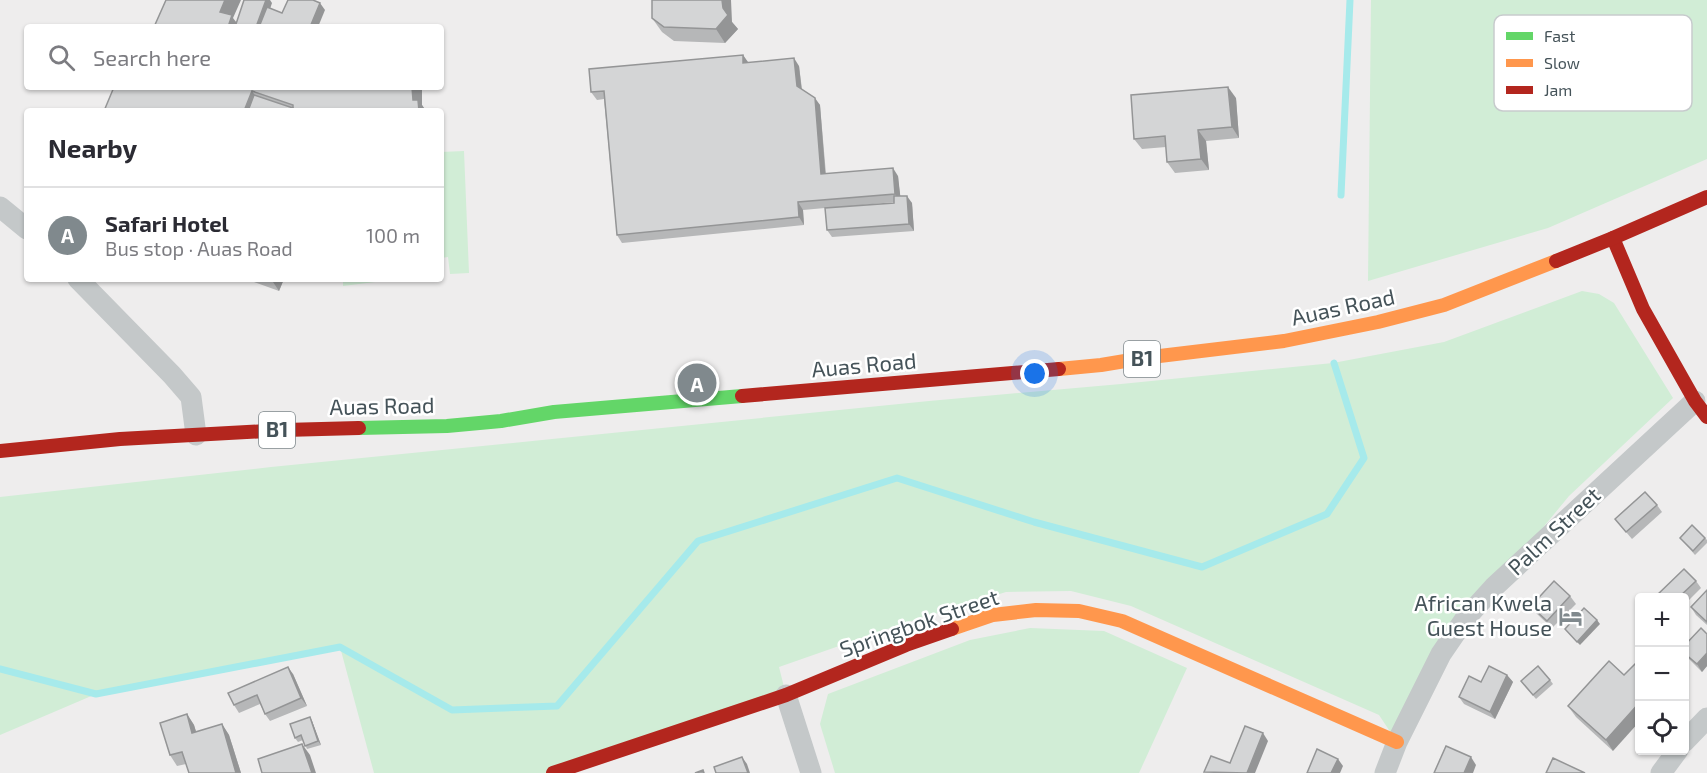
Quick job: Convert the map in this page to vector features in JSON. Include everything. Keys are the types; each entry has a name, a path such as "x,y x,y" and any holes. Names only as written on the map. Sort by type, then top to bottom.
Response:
{"main road":[{"name":"Auas Road","path":"0,451 120,440 284,430 447,426 501,421 554,412 1101,365 1284,341 1378,322 1444,305 1613,238 1707,197"},
{"path":"1613,238 1643,309 1701,409"},
{"name":"Springbok Street","path":"553,773 786,695 906,645 993,615 1036,610 1079,611 1122,621 1398,742"}],"street":[{"path":"0,207 24,227"},
{"path":"81,282 191,397 196,435"},
{"name":"Palm Street","path":"1385,773 1441,654 1465,619 1494,587 1701,409"},
{"path":"786,695 811,773"},
{"path":"1689,737 1707,718"},
{"path":"1661,773 1674,755"}],"green space":[{"path":"1371,0 1707,0 1707,159 1548,228 1368,281"},
{"path":"464,151 469,273 450,274 448,257 444,258 444,152"},
{"path":"343,282 375,282 343,286"},
{"path":"1582,291 1599,294 1614,303 1673,398 1569,496 1494,587 1397,742 1379,715 1131,606 1071,591 1006,592 899,625 779,667 786,695 551,773 374,773 340,647 96,694 0,735 0,497 271,467 1333,363 1444,342"},
{"path":"1030,628 1104,631 1187,668 1139,773 835,773 820,724 828,694 970,640"}],"building":[{"path":"166,0 225,0 220,12 232,15 229,24 155,24"},
{"path":"244,0 266,0 257,24 236,24"},
{"path":"288,0 313,0 320,3 311,24 260,24 267,7 282,13"},
{"path":"652,0 722,0 723,8 728,15 716,29 664,27 652,18"},
{"path":"743,55 743,63 794,58 797,86 815,98 821,174 893,168 895,194 798,202 799,217 617,235 604,91 591,92 589,69"},
{"path":"1228,87 1232,127 1198,130 1201,159 1167,162 1165,136 1134,139 1131,95"},
{"path":"113,90 412,90 413,100 418,100 419,108 293,108 293,105 252,91 245,108 105,108"},
{"path":"254,95 293,108 249,108"},
{"path":"894,196 907,196 909,224 827,230 825,208 894,203"},
{"path":"1645,492 1657,505 1626,532 1615,519"},
{"path":"1692,525 1705,538 1693,551 1680,538"},
{"path":"1684,569 1696,581 1683,593 1659,593"},
{"path":"1554,581 1570,596 1547,621 1531,606"},
{"path":"1707,590 1707,622 1691,607"},
{"path":"1584,608 1597,620 1577,642 1565,629"},
{"path":"1701,628 1707,634 1707,653 1697,664 1689,657 1689,641"},
{"path":"1609,661 1624,675 1635,664 1635,708 1606,740 1568,706"},
{"path":"1489,666 1507,675 1490,712 1459,697 1469,676 1481,682"},
{"path":"1538,666 1550,680 1533,695 1521,681"},
{"path":"288,667 301,698 265,714 257,695 234,705 228,693"},
{"path":"187,714 192,733 222,724 236,773 189,773 182,752 170,755 160,723"},
{"path":"310,717 318,741 305,746 301,735 295,738 290,724"},
{"path":"1245,726 1263,733 1247,773 1204,772 1211,756 1230,763"},
{"path":"302,744 312,773 262,773 258,759"},
{"path":"1446,746 1471,757 1464,773 1434,773"},
{"path":"1317,749 1338,759 1331,773 1307,773"},
{"path":"742,757 748,773 716,773 714,767"},
{"path":"1553,758 1585,773 1546,773"}],"waterway":[{"path":"1341,195 1350,0"},
{"path":"0,669 96,694 340,647 452,710 557,706 698,541 897,478 1034,522 1202,567 1327,514 1364,458 1334,363"}],"traffic: fast":[{"path":"359,428 447,426 501,421 554,412 742,396"}],"traffic: slow":[{"path":"1059,369 1284,341 1378,322 1444,305 1556,261"},
{"path":"952,629 993,615 1036,610 1079,611 1122,621 1397,742"}],"traffic: jam":[{"path":"1556,261 1707,197"},
{"path":"1613,238 1643,309 1695,401 1707,417"},
{"path":"742,396 1059,369"},
{"path":"0,451 120,439 359,428"},
{"path":"553,773 786,695 906,645 952,629"}],"place":[{"name":"Safari Hotel","path":"697,383"},
{"name":"African Kwela Guest House","path":"1570,616"}]}
